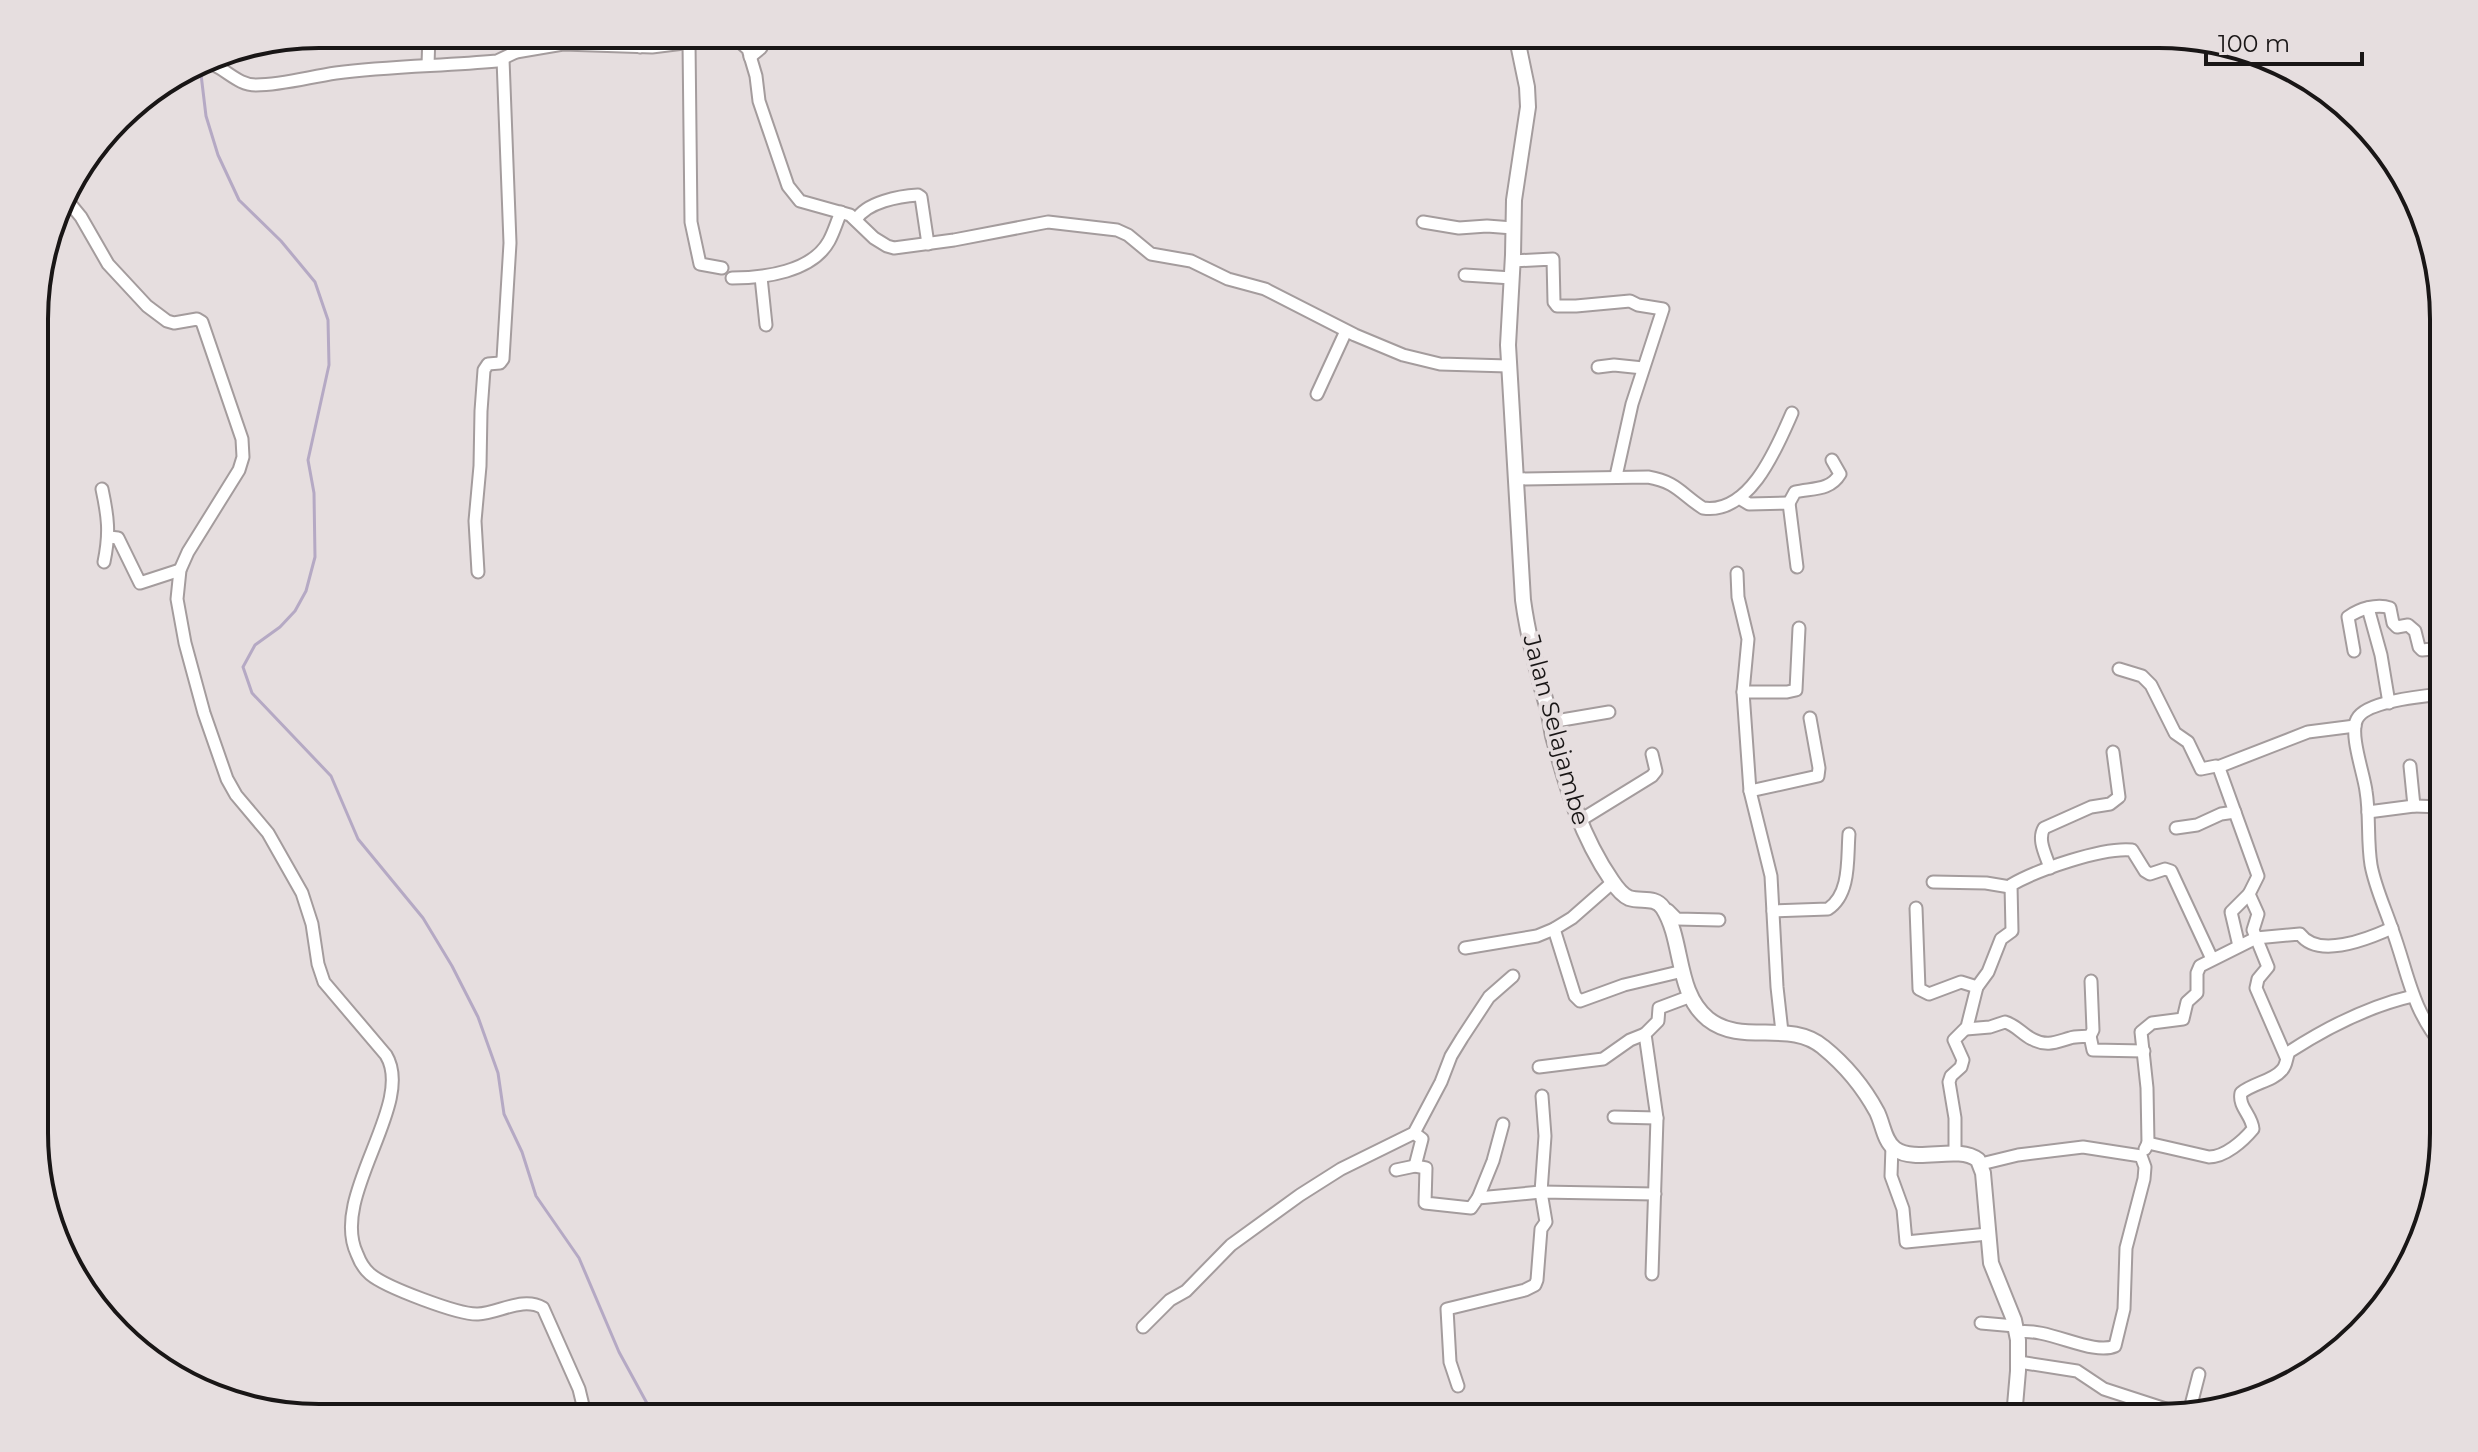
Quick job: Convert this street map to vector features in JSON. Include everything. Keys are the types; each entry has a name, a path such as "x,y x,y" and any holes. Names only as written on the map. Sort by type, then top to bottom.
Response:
{"street":[{"path":"428,65 429,48"},
{"path":"220,67 240,81 256,85 335,73 491,62 516,52 540,48"},
{"path":"689,48 691,222 700,264 722,268"},
{"path":"747,48 756,76 759,101 791,193 805,204 841,212 856,220 887,246 903,248 1048,222 1117,230 1151,254 1191,261 1228,279 1257,285 1380,347 1440,364 1508,366"},
{"path":"750,57 760,48"},
{"name":"Jalan Selajambe","path":"1519,48 1528,107 1515,189 1508,366 1525,613 1550,722 1579,821 1593,851 1613,882 1629,898 1657,902 1664,910"},
{"path":"478,572 475,521 484,370 488,364 500,363 503,359 509,258 503,59"},
{"path":"856,220 860,213 872,207 918,195 921,197 928,244"},
{"path":"73,207 108,264 147,306 167,321 174,323 197,319 204,324 242,439 243,457 239,470 180,570 177,599 180,622 204,713 227,779 236,795 268,833 302,893 310,915 320,974 393,1067 393,1088 356,1202 352,1227 355,1250 372,1277 461,1312 477,1314 528,1304 540,1306 546,1311 583,1404"},
{"path":"732,278 761,277 794,267 820,252 828,243 841,212"},
{"path":"1423,222 1459,228 1513,228"},
{"path":"1513,261 1553,259 1554,302 1557,306 1630,301 1638,305 1661,307 1663,311 1632,404 1616,476"},
{"path":"1465,275 1512,278"},
{"path":"761,277 766,325"},
{"path":"1317,394 1346,331"},
{"path":"1598,367 1643,368"},
{"path":"1517,479 1616,476 1663,480 1681,489 1700,506 1708,509 1728,505 1739,498 1769,462 1792,413"},
{"path":"1797,567 1789,503 1795,492 1821,488 1836,480 1840,474 1832,460"},
{"path":"102,489 109,520 104,562"},
{"path":"1739,498 1749,504 1789,503"},
{"path":"109,537 118,538 140,583 180,570"},
{"path":"1737,573 1738,597 1748,639 1743,692 1750,791 1771,876 1782,1032"},
{"path":"2354,651 2348,617 2368,608 2383,606 2389,607 2394,625 2411,627 2422,650 2429,649"},
{"path":"2368,608 2381,655 2389,703"},
{"path":"1743,692 1796,690 1799,628"},
{"path":"2119,669 2137,674 2151,685 2176,735 2188,742 2201,769 2218,767 2308,732 2355,726"},
{"path":"2429,696 2389,703 2362,712 2355,726 2368,812 2372,870 2413,996 2429,1027"},
{"path":"1550,722 1609,712"},
{"path":"1750,791 1818,776 1810,718"},
{"path":"2050,868 2042,841 2044,828 2091,807 2110,804 2119,797 2113,752"},
{"path":"1579,821 1652,776 1656,771 1652,754"},
{"path":"2410,766 2414,806"},
{"path":"2218,767 2258,876 2249,894 2231,912 2239,946"},
{"path":"2368,812 2429,807"},
{"path":"2176,828 2197,825 2221,814 2235,812"},
{"path":"1773,911 1828,909 1833,906 1843,892 1849,834"},
{"path":"1955,1154 1955,1118 1949,1082 1963,1060 1954,1040 1966,1029 1977,987 1988,972 2001,939 2012,931 2010,887 2014,883 2063,863 2128,849 2135,853 2142,867 2150,874 2170,870 2212,959"},
{"path":"1465,948 1537,936 1554,929 1572,918 1613,882"},
{"path":"1933,882 1986,883 2010,887"},
{"path":"2249,894 2258,914 2253,926 2256,938 2268,967 2258,979 2257,992 2286,1057"},
{"path":"1916,908 1919,989 1929,994 1961,982 1977,987"},
{"path":"1719,920 1677,919 1671,910 1664,910 1691,996 1700,1011 1717,1024 1747,1032 1782,1032 1811,1038 1833,1056 1873,1106 1892,1146 1898,1151 1974,1156 1981,1164 1992,1269 2016,1329 2019,1362 2015,1403"},
{"path":"1981,1323 2037,1331 2103,1349 2115,1346 2124,1309 2126,1248 2144,1179 2145,1167 2141,1156 2148,1143 2143,1029 2152,1023 2183,1019 2187,1002 2197,990 2198,968 2256,938 2300,934 2308,943 2331,948 2392,928"},
{"path":"1554,929 1573,992 1580,1001 1624,985 1683,971"},
{"path":"1143,1327 1170,1300 1186,1291 1231,1245 1300,1195 1341,1169 1414,1133 1457,1047 1489,997 1513,976"},
{"path":"2091,981 2093,1030 2090,1036 2093,1050 2144,1051"},
{"path":"1539,1067 1603,1059 1616,1048 1645,1034 1658,1021 1659,1008 1691,996"},
{"path":"2148,1143 2209,1157 2219,1156 2253,1129 2241,1104 2241,1093 2280,1073 2291,1050 2336,1025 2387,1003 2413,996"},
{"path":"1966,1029 2005,1022 2016,1026 2031,1039 2050,1044 2090,1036"},
{"path":"1645,1034 1657,1118 1652,1274"},
{"path":"1458,1386 1450,1362 1446,1311 1450,1307 1510,1295 1535,1285 1537,1280 1541,1229 1546,1222 1541,1192 1545,1136 1542,1096"},
{"path":"1614,1117 1657,1118"},
{"path":"1396,1170 1415,1166 1427,1170 1426,1204 1469,1209 1478,1198 1493,1161 1503,1124"},
{"path":"1414,1133 1422,1139 1415,1166"},
{"path":"1892,1146 1891,1176 1903,1209 1906,1242 1988,1234"},
{"path":"1981,1164 2005,1157 2083,1147 2141,1156"},
{"path":"1478,1198 1541,1192 1655,1194"},
{"path":"2019,1362 2077,1371 2104,1389 2157,1403"},
{"path":"2191,1401 2199,1374"}],"waterway":[{"path":"201,76 206,116 218,155 239,200 281,241 315,282 328,320 329,365 308,460 314,493 315,557 306,591 295,611 280,627 255,645 243,667 252,693 331,776 358,839 423,918 452,966 478,1017 498,1073 504,1114 522,1152 536,1196 579,1258 619,1352 647,1404"}]}
